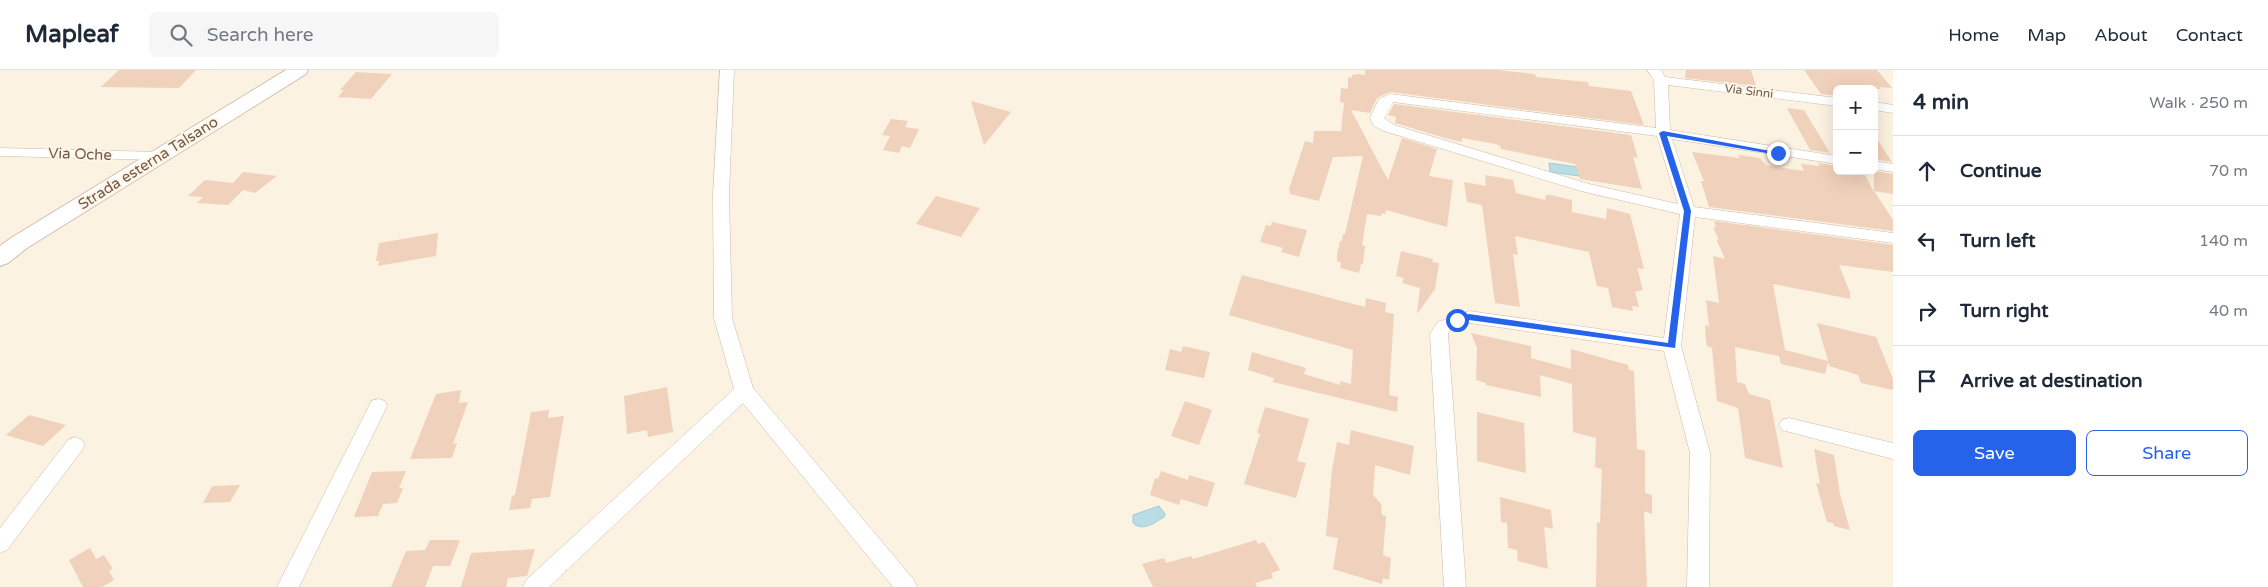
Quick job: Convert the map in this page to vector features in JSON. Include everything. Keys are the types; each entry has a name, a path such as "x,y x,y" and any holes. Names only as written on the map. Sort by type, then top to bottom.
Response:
{"street":[{"name":"Strada esterna Talsano","path":"0,258 19,243 299,70"},
{"path":"727,70 721,195 723,318 744,391 906,587"},
{"path":"1658,75 1663,133 1688,211 1672,346 1700,454 1698,587"},
{"name":"Via Sinni","path":"1658,75 1833,101"},
{"path":"1833,159 1663,133 1390,98 1384,102 1377,118 1379,123 1389,128 1456,150 1586,188 1688,211 1893,238"},
{"path":"1878,107 1893,109"},
{"name":"Via Oche","path":"0,152 159,156"},
{"path":"1878,166 1893,168"},
{"path":"1455,587 1439,334 1444,326 1469,317 1672,346"},
{"path":"534,587 744,391"},
{"path":"288,587 378,406"},
{"path":"1789,424 1893,451"},
{"path":"0,544 75,446"}],"water":[{"path":"1549,163 1578,167 1580,176 1550,172"},
{"path":"1159,506 1165,514 1164,517 1145,527 1137,526 1133,523 1133,515"}],"building":[{"path":"119,70 196,70 179,88 101,87"},
{"path":"1365,70 1497,70 1535,74 1536,77 1588,82 1589,86 1631,91 1644,125 1390,92 1377,98 1370,113 1351,110 1388,180 1402,138 1437,149 1429,176 1453,180 1447,227 1386,210 1386,214 1382,213 1381,216 1367,214 1362,245 1365,246 1363,264 1361,264 1359,273 1340,268 1341,263 1337,261 1337,256 1340,241 1342,241 1343,234 1345,234 1363,156 1333,157 1319,201 1290,194 1289,189 1305,141 1313,143 1314,131 1341,131 1344,103 1340,102 1341,88 1348,89 1348,77 1352,78 1352,75 1358,74 1365,75"},
{"path":"1686,70 1751,70 1756,86 1685,78"},
{"path":"1804,70 1877,70 1892,88 1879,87 1881,89 1878,89 1878,85 1833,85 1833,96 1821,94"},
{"path":"356,72 392,74 371,99 338,97 344,90 340,90"},
{"path":"971,101 1011,112 984,145"},
{"path":"1394,104 1631,135 1638,158 1633,157 1642,189 1580,179 1575,164 1501,149 1496,144 1462,138 1462,142 1395,123 1396,117 1388,115"},
{"path":"1787,108 1804,110 1830,153 1810,150"},
{"path":"891,119 908,121 905,127 919,129 910,148 902,146 899,153 883,150 890,136 882,135"},
{"path":"1878,140 1892,162 1878,160"},
{"path":"1692,152 1740,158 1738,155 1760,158 1766,165 1804,171 1801,164 1820,166 1818,163 1833,165 1833,175 1865,175 1893,220 1893,231 1709,207 1701,181 1704,181"},
{"path":"243,172 277,176 255,193 243,190 228,205 197,203 203,197 188,196 205,180 233,183"},
{"path":"1878,172 1893,174 1893,194 1874,191 1874,175 1878,175"},
{"path":"1485,175 1513,180 1516,193 1545,200 1546,195 1550,195 1572,200 1572,212 1606,219 1607,208 1630,214 1644,269 1637,268 1643,290 1635,292 1639,307 1632,306 1633,311 1612,307 1608,288 1597,286 1589,252 1515,236 1518,255 1513,254 1520,307 1495,303 1482,205 1467,202 1464,182 1486,186"},
{"path":"936,196 980,208 961,237 916,224"},
{"path":"1714,221 1893,245 1893,272 1839,265 1851,299 1773,284 1785,350 1828,361 1817,323 1876,337 1893,379 1893,390 1861,383 1858,375 1829,366 1828,362 1825,374 1781,364 1779,356 1735,347 1737,382 1745,384 1749,394 1770,400 1783,468 1745,458 1738,408 1717,401 1712,348 1707,346 1705,325 1709,326 1706,300 1719,303 1713,256 1725,259 1716,239 1719,240 1713,227 1716,228"},
{"path":"1272,222 1307,230 1299,257 1281,252 1283,248 1260,242 1266,225 1271,226"},
{"path":"438,233 436,256 378,266 379,261 376,261 379,243"},
{"path":"1401,251 1433,259 1432,262 1439,263 1435,289 1417,314 1420,288 1402,283 1404,278 1396,276"},
{"path":"1242,275 1365,307 1366,298 1386,303 1385,312 1394,314 1389,395 1398,397 1397,412 1273,382 1274,378 1248,370 1252,352 1306,368 1304,374 1340,385 1340,381 1351,384 1353,350 1229,315"},
{"path":"1471,333 1531,346 1531,358 1571,369 1571,349 1628,365 1629,370 1634,371 1637,449 1645,451 1645,493 1652,495 1652,514 1644,511 1647,587 1596,587 1597,522 1600,523 1602,469 1595,467 1596,438 1573,432 1572,384 1540,375 1541,397 1486,385 1486,383 1476,380 1477,348"},
{"path":"1183,346 1210,352 1204,378 1165,370 1170,349 1181,352"},
{"path":"667,387 673,432 648,437 647,430 627,434 624,396"},
{"path":"461,390 459,403 468,402 453,444 457,443 452,458 410,459 436,394"},
{"path":"1185,401 1212,410 1199,445 1171,436"},
{"path":"1265,407 1309,419 1297,461 1306,463 1296,498 1244,484 1260,434 1257,433"},
{"path":"549,410 548,418 564,416 550,497 532,499 530,508 509,510 512,496 515,495 531,412"},
{"path":"1477,412 1524,423 1526,473 1477,461"},
{"path":"29,415 66,425 43,446 6,435"},
{"path":"1351,430 1414,446 1410,475 1375,465 1373,495 1381,504 1382,515 1386,516 1383,555 1391,558 1389,580 1383,578 1382,584 1333,569 1338,538 1326,536 1332,470 1337,442 1349,445"},
{"path":"1814,449 1834,455 1840,494 1850,530 1827,522 1816,483 1820,484"},
{"path":"406,471 399,488 403,488 397,503 383,504 378,516 354,517 372,472"},
{"path":"1161,471 1188,480 1189,475 1215,483 1207,507 1181,499 1179,505 1150,495 1155,478 1158,479"},
{"path":"240,485 230,502 203,503 212,486"},
{"path":"1500,497 1551,510 1553,529 1544,527 1548,569 1518,561 1517,550 1508,548 1507,523 1501,522"},
{"path":"430,540 460,540 450,566 433,566 425,587 391,587 406,551 425,550"},
{"path":"1256,540 1258,544 1264,542 1280,570 1271,573 1273,578 1255,583 1257,587 1153,587 1142,564 1164,558 1166,563 1191,556 1193,559"},
{"path":"90,548 96,559 104,555 113,569 109,571 114,580 102,587 83,587 69,560"},
{"path":"535,549 527,576 508,578 506,587 461,587 471,553"}],"route":[{"path":"1457,320 1469,317 1672,346 1688,211 1663,133 1778,153"}]}
